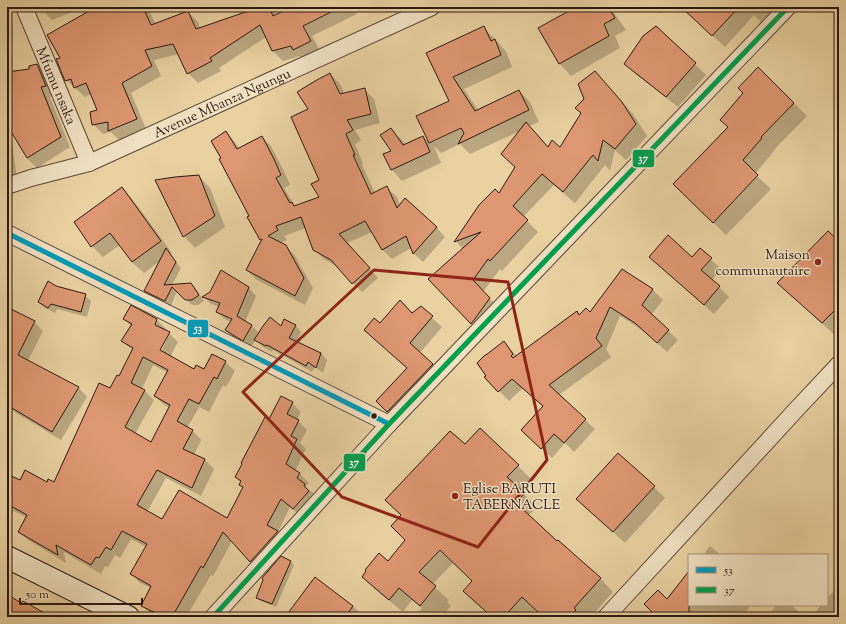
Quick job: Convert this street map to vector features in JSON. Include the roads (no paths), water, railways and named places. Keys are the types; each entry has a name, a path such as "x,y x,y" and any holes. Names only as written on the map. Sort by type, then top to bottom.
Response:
{"street":[{"name":"Mfumu nsaka","path":"24,7 89,163"},
{"name":"Avenue Mbanza Ngungu","path":"7,186 31,178 89,163 430,7"},
{"path":"213,617 389,424 788,7"},
{"path":"7,233 389,424"},
{"path":"606,617 839,364"},
{"path":"7,557 128,617"}],"place":[{"name":"Maison communautaire","path":"818,262"},
{"name":"Eglise BARUTI TABERNACLE","path":"455,496"}]}
